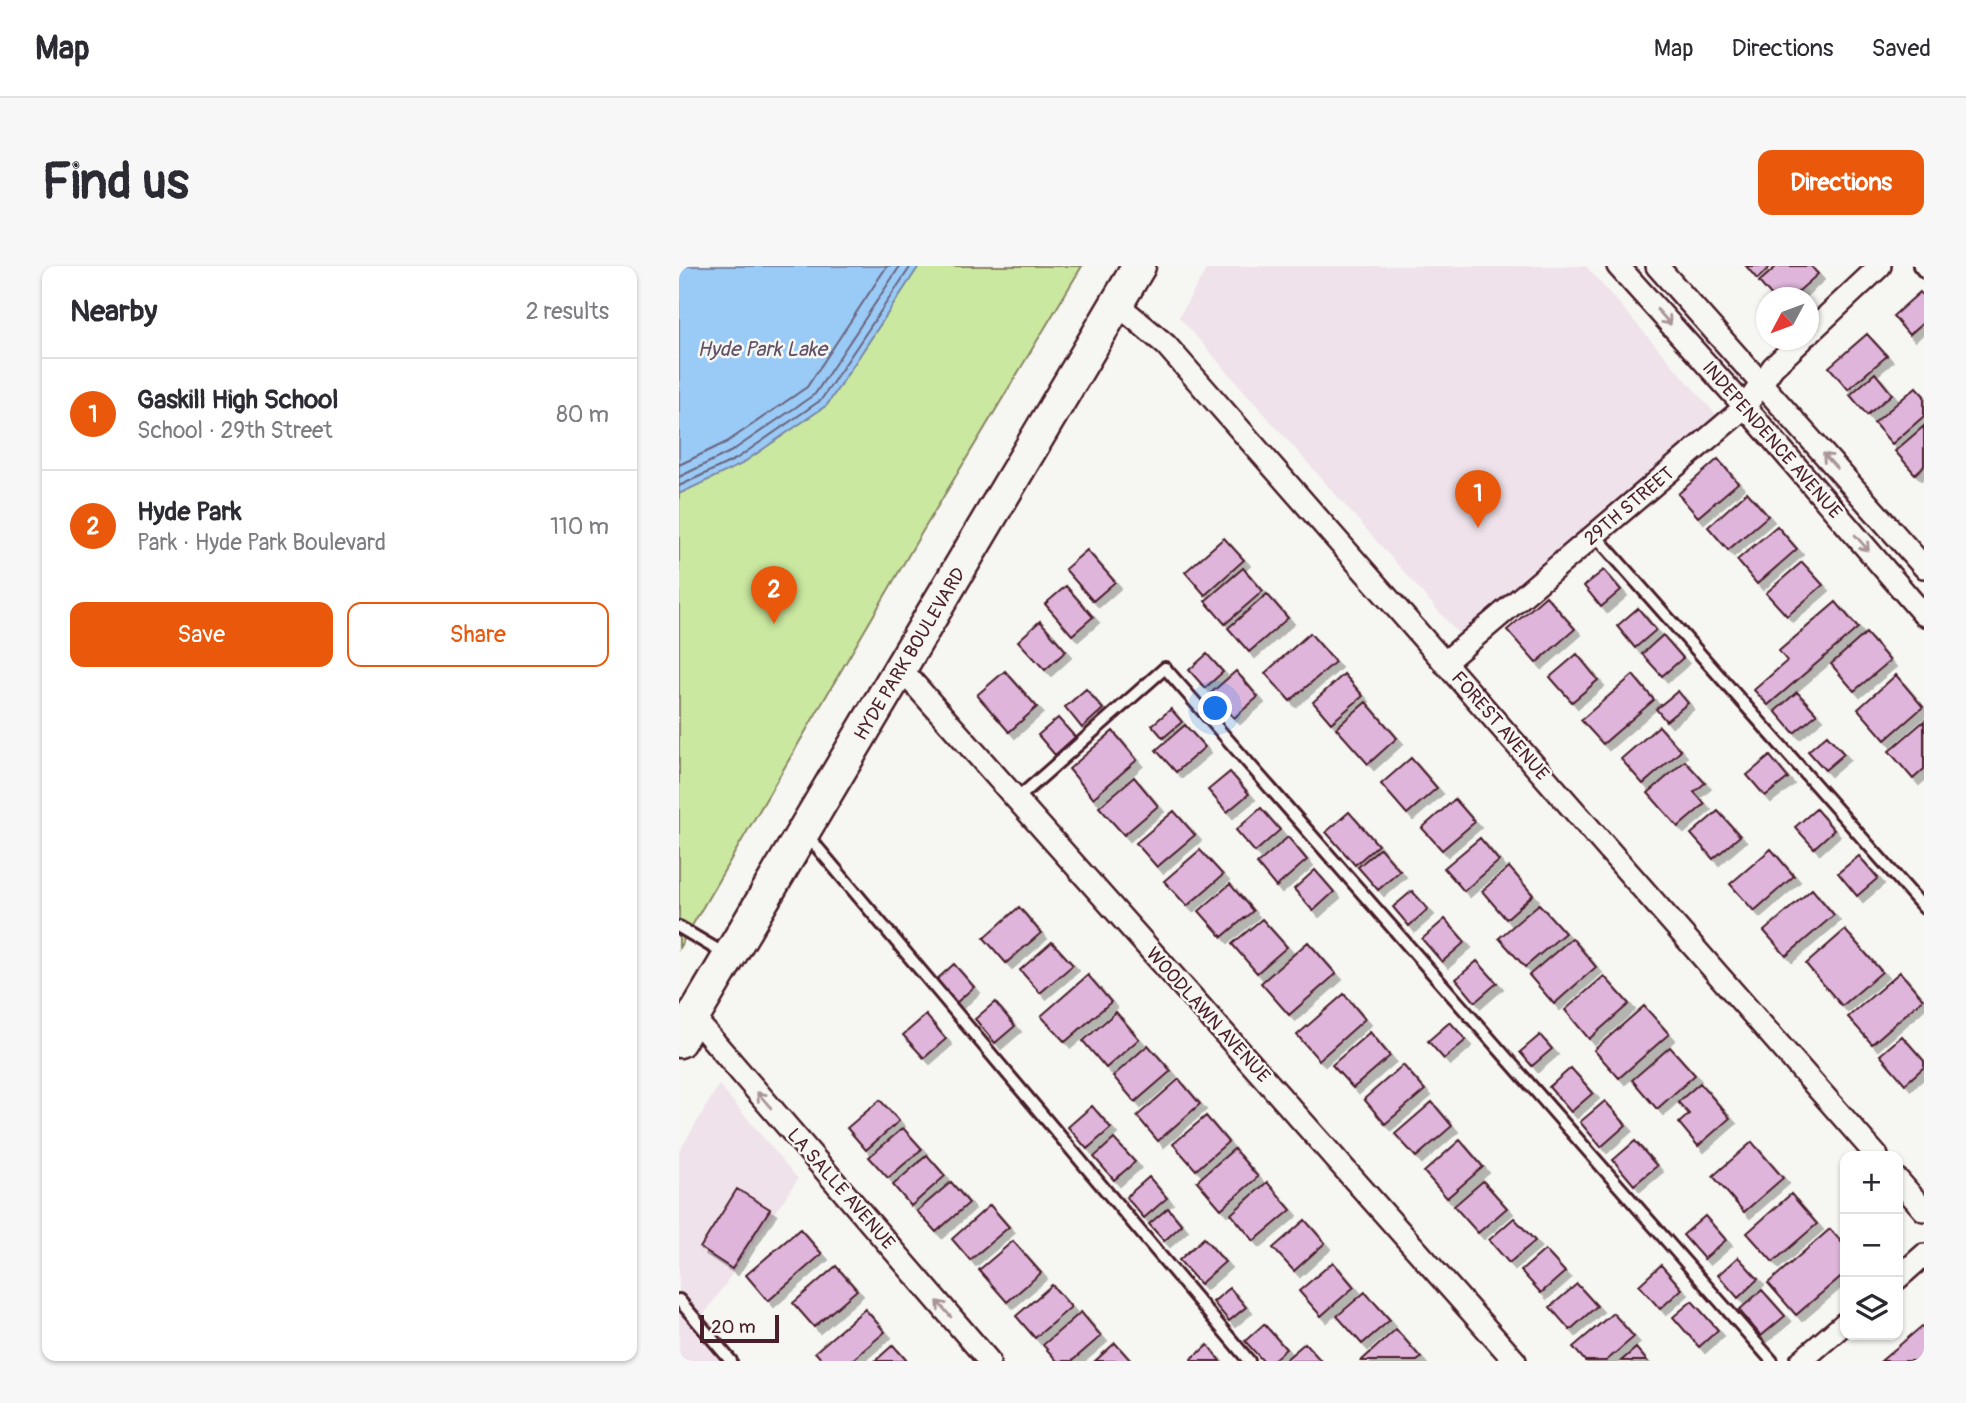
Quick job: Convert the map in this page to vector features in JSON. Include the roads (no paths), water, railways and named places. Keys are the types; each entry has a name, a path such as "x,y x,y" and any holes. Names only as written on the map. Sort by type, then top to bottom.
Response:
{"main road":[{"name":"HYDE PARK BOULEVARD","path":"686,1029 1139,266"}],"street":[{"name":"INDEPENDENCE AVENUE","path":"1657,266 1924,567"},
{"path":"1819,324 1881,266"},
{"name":"INDEPENDENCE AVENUE","path":"1623,268 1924,615"},
{"name":"FOREST AVENUE","path":"1117,303 1166,345 1873,1151"},
{"name":"29TH STREET","path":"1444,663 1745,407 1773,367 1792,350"},
{"name":"WOODLAWN AVENUE","path":"901,668 1515,1361"},
{"name":"LA SALLE AVENUE","path":"686,1029 989,1361"},
{"path":"1903,1186 1924,1210"},
{"path":"1899,1277 1924,1255"},
{"path":"1801,1361 1840,1327"}],"lane":[{"path":"1919,266 1924,272"},
{"path":"1595,535 1924,908"},
{"path":"1017,799 1165,668 1772,1361"},
{"path":"804,832 1249,1361"},
{"path":"679,927 729,957"},
{"path":"679,1300 731,1361"}],"water":[{"name":"Hyde Park Lake","path":"679,266 919,266 827,405 740,465 679,494"}],"place":[{"name":"Gaskill High School","path":"1478,528"},
{"name":"Hyde Park","path":"774,624"}]}
